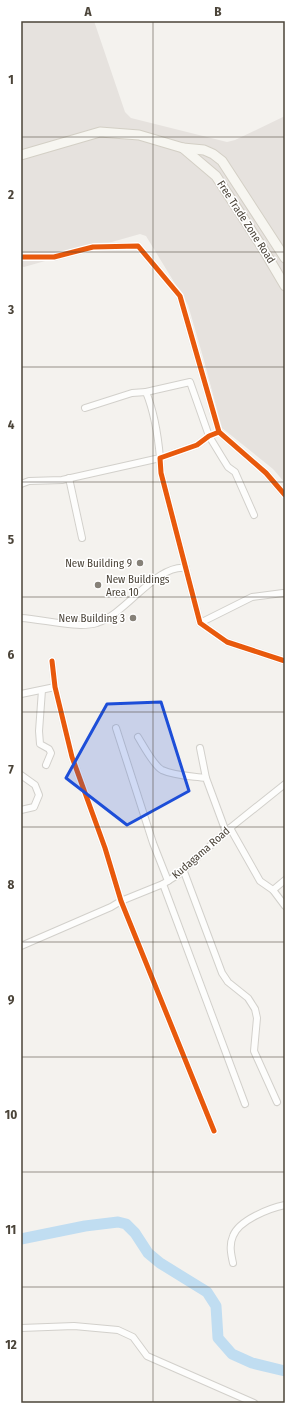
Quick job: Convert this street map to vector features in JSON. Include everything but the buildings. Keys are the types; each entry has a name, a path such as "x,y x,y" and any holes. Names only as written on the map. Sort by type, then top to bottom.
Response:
{"street":[{"name":"Free Trade Zone Road","path":"21,155 100,132 140,135 183,148 204,150 213,154 222,161 285,258"},
{"name":"Free Trade Zone Road","path":"183,148 216,176 262,247 285,286"},
{"path":"21,257 54,257 93,247 138,246 180,296 219,432 266,473 285,495"},
{"path":"85,408 132,393 146,392 190,382 209,436 228,466 235,472 254,516"},
{"path":"146,392 152,407 157,427 161,473 200,623 228,642 285,661"},
{"path":"21,484 29,481 62,480 160,458 197,445 209,436 219,432"},
{"path":"69,478 82,538"},
{"path":"21,618 75,624 95,623 106,620 156,578 179,567 186,568"},
{"path":"200,623 252,597 283,593"},
{"path":"52,661 55,687 72,757 105,848 121,901 214,1131"},
{"path":"21,694 55,687"},
{"path":"42,690 39,731 40,744 49,749 51,753 46,765"},
{"path":"116,728 165,883 246,1104"},
{"path":"138,737 149,755 161,769 179,774 206,778"},
{"path":"200,748 206,778 228,830 260,881 273,890 285,906"},
{"path":"21,775 35,785 39,795 34,806 21,810"},
{"name":"Kudagama Road","path":"21,946 165,883 179,874 228,830 285,784"},
{"path":"183,869 222,973 228,982 248,998 254,1008 257,1018 254,1051 277,1102"},
{"path":"273,890 285,880"},
{"path":"233,1263 230,1248 233,1235 242,1225 255,1215 277,1206 285,1205"},
{"path":"21,1328 74,1326 118,1330 133,1337 147,1356 254,1403"}],"highlighted area":[{"path":"161,702 189,791 127,825 66,778 107,704"}],"shaded area":[{"path":"21,21 94,21 125,112 131,118 227,142 235,140 285,116 285,483 273,469 222,428 188,305 146,236 140,234 24,267 21,266"}],"waterway":[{"path":"21,1239 85,1226 118,1222 126,1224 135,1233 148,1253 160,1263 207,1292 216,1306 218,1338 232,1354 252,1363 285,1371"}],"cycle path":[{"path":"21,257 54,257 93,247 138,246 180,296 219,432 266,473 285,495"},
{"path":"219,432 209,436 197,445 160,458 161,473 200,623 227,642 285,661"},
{"path":"52,661 55,687 72,757 105,848 121,901 214,1131"}],"place":[{"name":"New Building 9","path":"140,563"},
{"name":"New Buildings Area 10","path":"98,585"},
{"name":"New Building 3","path":"133,618"}]}
